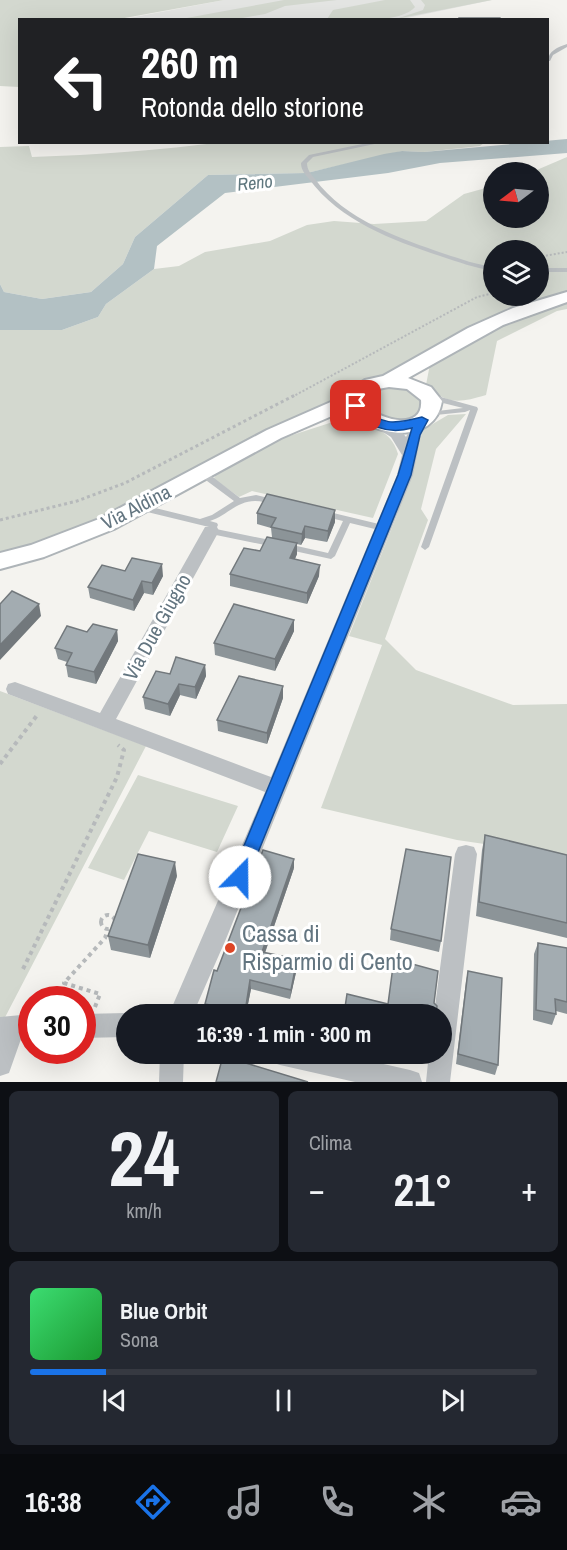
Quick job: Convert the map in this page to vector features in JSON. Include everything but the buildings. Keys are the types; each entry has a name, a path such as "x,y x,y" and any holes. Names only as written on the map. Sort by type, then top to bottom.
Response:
{"street":[{"path":"389,381 494,320 518,310 567,297"},
{"path":"185,1004 405,475 414,435 426,405 420,376 426,358"},
{"path":"409,454 397,435 371,421 356,406 360,392 372,384 389,381 408,383 426,405"},
{"name":"Via Aldina","path":"0,561 61,543 139,507 267,438 349,401 360,392"},
{"path":"371,421 405,426 426,405"},
{"name":"Via Aldina","path":"267,438 322,419 371,421"},
{"name":"Via Due Giugno","path":"106,732 205,526"},
{"path":"15,689 106,732 276,787"},
{"path":"438,1082 466,854"},
{"path":"96,1025 116,1025"},
{"path":"0,1064 15,1027"},
{"path":"171,1082 172,1064"},
{"path":"314,1064 352,1076 410,1082"}],"lane":[{"path":"549,58 551,54 567,45"},
{"path":"372,144 311,156 304,163 307,173 327,198 388,236 483,268"},
{"path":"549,270 567,270"},
{"path":"426,405 443,402 474,409"},
{"path":"426,405 474,409"},
{"path":"425,547 474,409"},
{"path":"202,473 239,501"},
{"path":"205,526 239,501 256,498 279,504"},
{"path":"139,507 205,526 332,556 347,520"},
{"path":"313,512 383,528"}],"path":[{"path":"549,255 567,252"},
{"path":"0,520 77,501 125,483 483,296"},
{"path":"28,710 48,717"},
{"path":"0,764 38,714"},
{"path":"24,969 117,777 124,750 106,732"},
{"path":"71,986 64,984 105,938 108,929"}],"shaded area":[{"path":"0,0 224,0 125,18 18,18 18,87 0,86"},
{"path":"224,0 492,0 407,18 130,18"},
{"path":"284,0 337,0 285,6 265,14 243,18 186,18"},
{"path":"385,0 410,0 415,7 390,18 328,18 333,10"},
{"path":"421,0 492,0 399,18 423,10 425,5"},
{"path":"205,144 483,144 424,152 402,151 307,173 208,175 135,237 123,264 91,292 42,299 4,292 0,284 0,147 29,146 32,157"},
{"path":"567,157 567,294 549,298 549,240 483,240 483,306 516,306 508,308 398,369 362,382 154,502 0,563 0,330 62,330 98,317 106,304 154,269 179,266 205,252 270,241 307,225 334,221 374,224 426,221 464,194 483,189 483,228 549,228 549,165"},
{"path":"567,302 567,309 557,311 497,341 486,395 461,401 447,399 426,385 430,364 527,312"},
{"path":"380,387 409,388 422,397 421,414 398,421 386,419 365,407 367,396"},
{"path":"466,414 436,449 421,509 428,520 385,639 416,670 513,705 567,704 567,856 457,840 321,808 382,645 349,636 397,515 419,432 448,415"},
{"path":"339,420 367,424 383,432 398,454 373,518 252,491 239,497 214,479 216,471 277,440"},
{"path":"0,691 146,746 21,986 18,986 18,992 0,1027"},
{"path":"138,775 238,806 217,852 149,831 124,880 88,868"}],"water":[{"name":"Reno","path":"567,139 567,153 440,163 388,173 225,193 157,246 154,269 106,304 98,317 62,330 0,330 0,284 4,292 42,299 91,292 123,264 135,237 208,175 307,173 402,151 424,152 512,144 549,144 549,141"}],"place":[{"name":"Cassa di Risparmio di Cento","path":"230,948"}],"route":[{"path":"240,877 405,475 414,435 422,420 414,424 395,427 375,423 360,413 356,406"}]}
